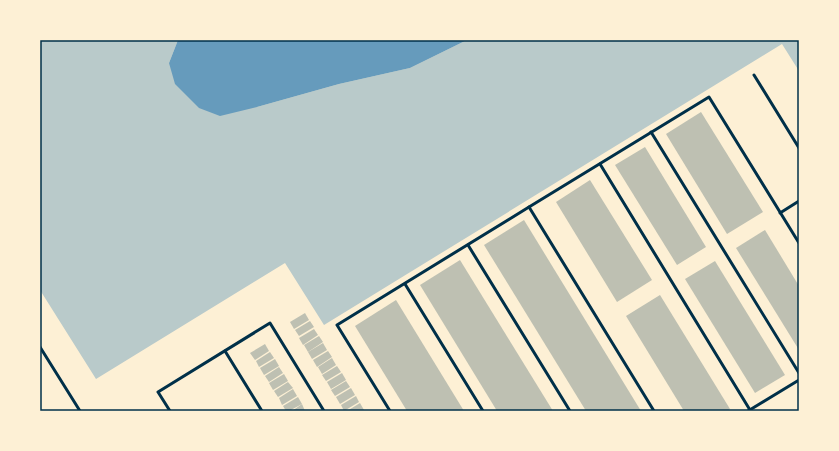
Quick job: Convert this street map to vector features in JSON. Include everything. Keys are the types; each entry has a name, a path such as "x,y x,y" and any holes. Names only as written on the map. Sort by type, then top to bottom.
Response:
{"lane":[{"path":"754,75 799,148"},
{"path":"390,411 337,325 709,97 799,243"},
{"path":"652,132 799,373"},
{"path":"600,164 749,410 799,380"},
{"path":"780,213 799,201"},
{"path":"529,207 654,411"},
{"path":"468,245 570,411"},
{"path":"405,284 483,411"},
{"path":"170,411 158,392 270,323 324,411"},
{"path":"40,347 80,411"},
{"path":"225,351 262,411"}],"shaded area":[{"path":"40,40 178,40 169,63 257,107 339,84 410,68 467,40 799,40 799,71 782,44 324,325 285,263 96,379 40,290"}],"water":[{"path":"178,40 467,40 410,68 339,84 220,116 199,108 175,84 169,63"}],"building":[{"path":"701,112 763,212 727,234 666,134"},
{"path":"645,147 706,247 677,265 615,165"},
{"path":"590,180 652,280 617,302 556,202"},
{"path":"524,220 641,411 586,411 484,245"},
{"path":"765,230 799,286 799,350 736,248"},
{"path":"460,260 553,411 497,411 420,285"},
{"path":"715,261 785,375 755,393 685,279"},
{"path":"660,295 730,409 727,411 684,411 626,316"},
{"path":"396,300 464,411 407,411 355,326"},
{"path":"305,313 309,320 294,329 290,322"},
{"path":"310,321 314,327 299,336 295,330"},
{"path":"314,329 318,335 303,345 299,338"},
{"path":"319,336 323,342 308,352 304,345"},
{"path":"323,343 327,350 312,359 308,352"},
{"path":"265,344 269,351 255,360 250,353"},
{"path":"328,351 332,357 317,367 313,360"},
{"path":"270,352 274,358 259,367 256,361"},
{"path":"332,358 336,365 322,374 318,367"},
{"path":"275,359 279,366 264,375 260,368"},
{"path":"337,366 341,372 326,381 322,375"},
{"path":"279,367 283,373 269,382 265,376"},
{"path":"342,373 346,380 331,389 327,382"},
{"path":"284,374 288,381 273,390 269,383"},
{"path":"346,381 350,387 335,396 331,390"},
{"path":"288,382 293,388 278,397 274,391"},
{"path":"351,388 355,395 340,404 336,397"},
{"path":"293,389 297,396 282,405 279,398"},
{"path":"356,396 359,402 344,411 341,405"},
{"path":"298,397 302,404 289,411 286,411 283,406"},
{"path":"360,403 364,410 347,411"},
{"path":"302,404 305,411 292,411"}]}
